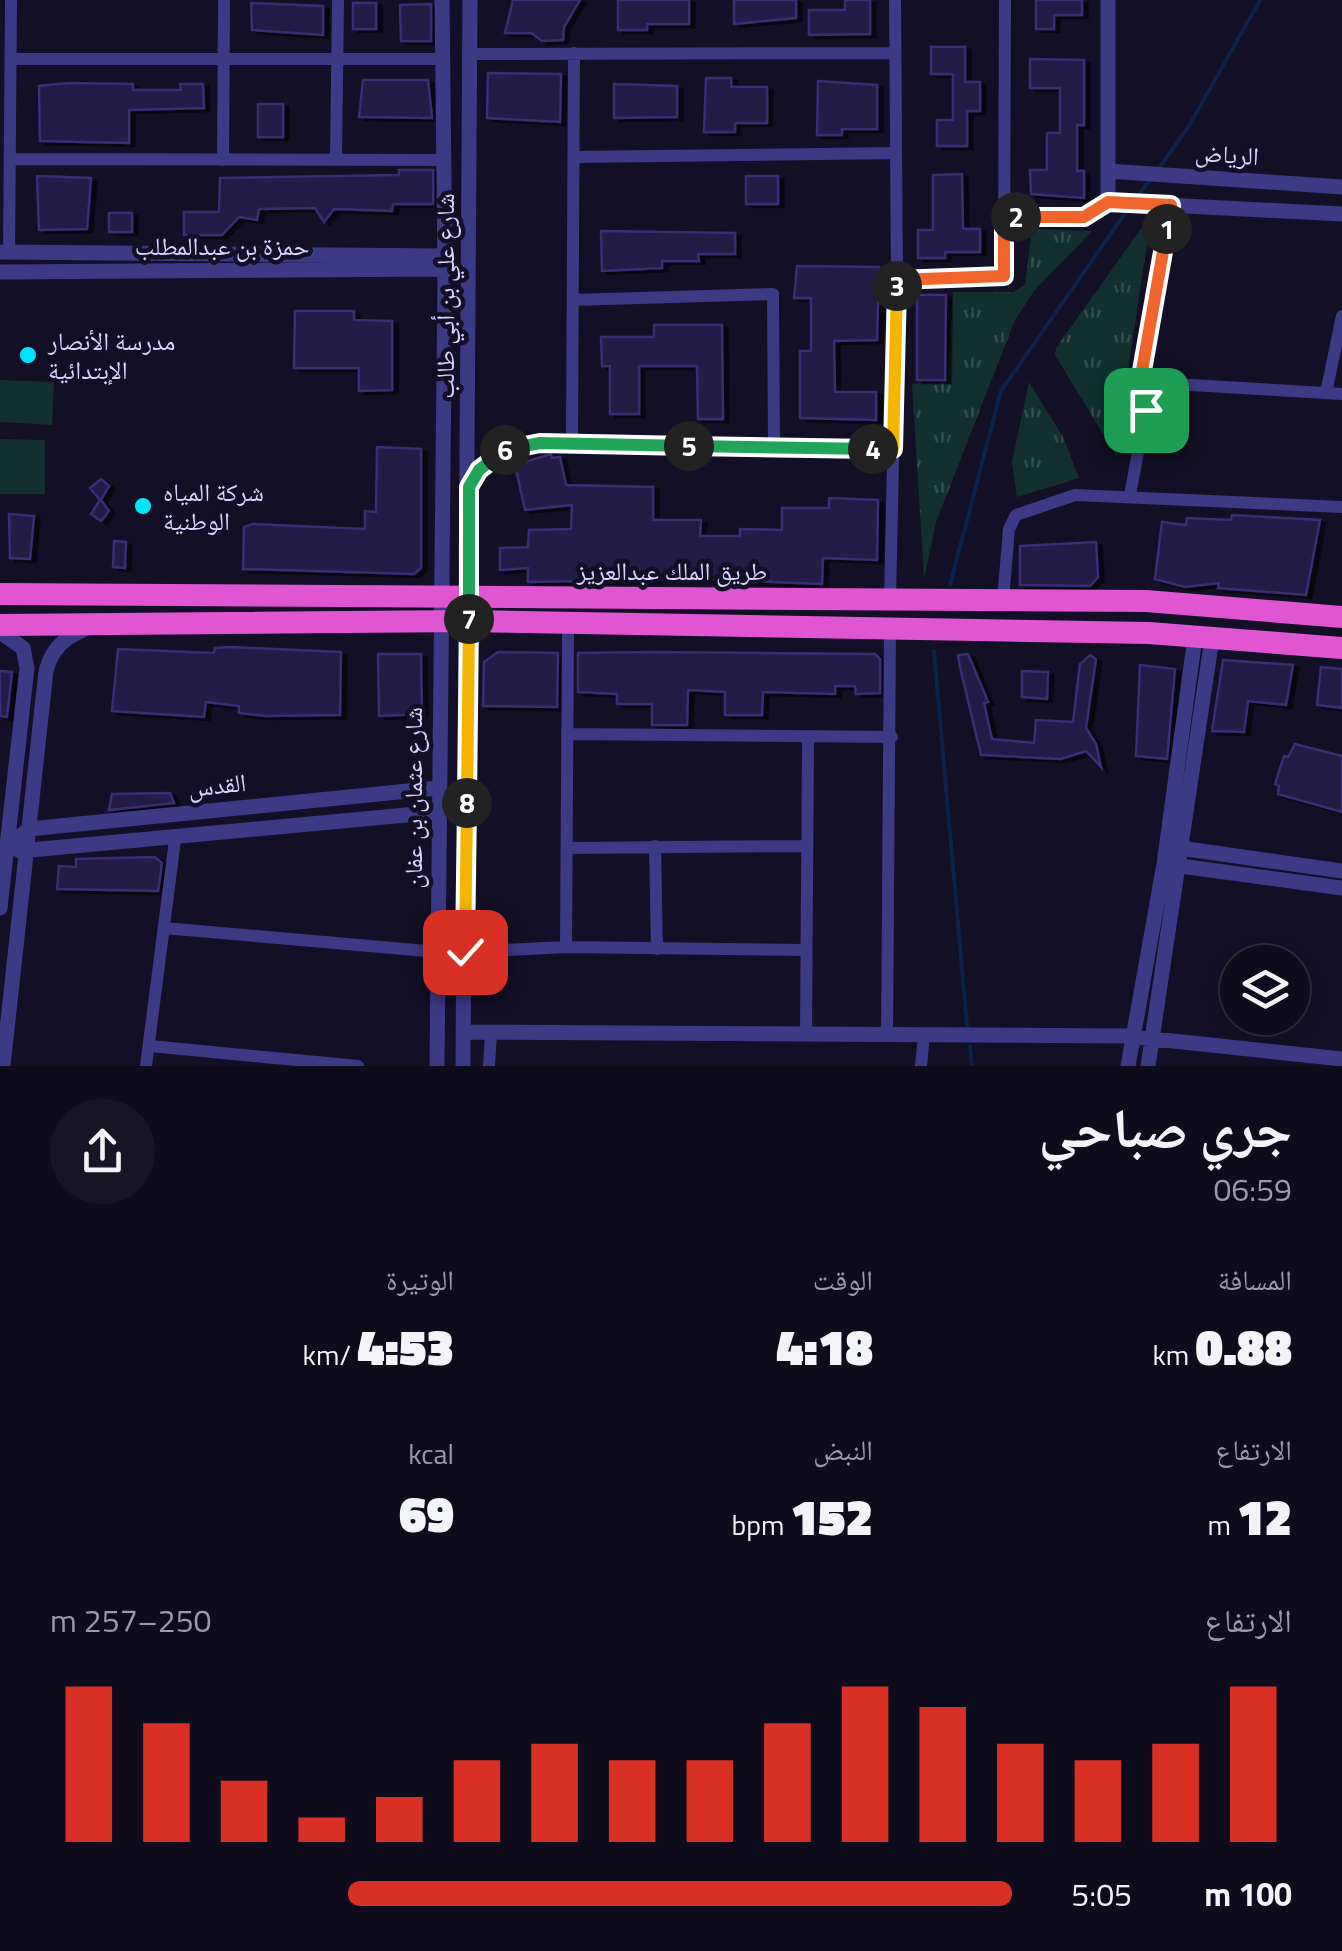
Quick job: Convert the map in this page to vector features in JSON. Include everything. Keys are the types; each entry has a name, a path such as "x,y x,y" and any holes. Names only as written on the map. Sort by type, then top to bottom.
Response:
{"highway":[{"name":"طريق الملك عبدالعزيز","path":"0,594 439,603 1146,601 1342,618"},
{"name":"طريق الملك عبدالعزيز","path":"0,628 439,603"},
{"name":"طريق الملك عبدالعزيز","path":"469,603 568,622 1203,637 1342,648"}],"street":[{"path":"5,252 12,0"},
{"path":"223,160 224,0"},
{"path":"336,160 338,0"},
{"name":"شارع علي بن أبي طالب","path":"439,603 444,263 442,0"},
{"name":"شارع علي بن أبي طالب","path":"469,603 470,0"},
{"path":"890,600 897,280 895,0"},
{"path":"897,280 1004,276 1005,0"},
{"path":"1108,0 1108,202"},
{"path":"470,54 895,54"},
{"path":"572,444 574,54"},
{"path":"11,60 442,60"},
{"path":"574,158 896,153"},
{"path":"10,160 442,160"},
{"name":"الرياض","path":"1108,171 1342,188"},
{"path":"1004,217 1084,217 1108,202 1342,214"},
{"path":"1130,495 1146,410 1140,382 1171,205"},
{"name":"حمزة بن عبدالمطلب","path":"5,252 444,263"},
{"name":"حمزة بن عبدالمطلب","path":"0,272 444,263"},
{"path":"573,300 774,294 774,447"},
{"path":"1326,393 1342,316"},
{"path":"1140,382 1342,394"},
{"path":"469,487 479,470 504,451 540,443 893,449"},
{"path":"1003,600 1009,529 1016,515 1075,495 1342,507"},
{"name":"شارع عثمان بن عفان","path":"438,1066 439,603"},
{"path":"463,1066 469,603"},
{"path":"566,947 568,622"},
{"path":"3,1066 50,654 74,633 96,625"},
{"path":"0,628 16,641 27,658 0,908"},
{"path":"887,1035 890,628"},
{"path":"1148,1066 1155,1039 1174,848 1203,637"},
{"path":"568,734 892,737"},
{"path":"806,1035 808,738"},
{"name":"القدس","path":"29,829 438,788"},
{"name":"القدس","path":"4,848 26,853 438,812"},
{"path":"4,848 29,829"},
{"path":"146,1066 176,840"},
{"path":"655,846 657,949"},
{"path":"567,848 805,846"},
{"path":"1174,848 1342,871"},
{"path":"1172,865 1342,888"},
{"path":"1128,1066 1172,865"},
{"path":"164,928 438,952"},
{"path":"465,952 566,947 805,950"},
{"path":"464,1032 1136,1037 1330,1060"},
{"path":"490,1066 491,1032"},
{"path":"921,1066 924,1035"},
{"path":"150,1046 275,1062 358,1066"}],"green space":[{"path":"1145,223 1150,225 1125,389 1128,408 1117,457 1055,355 1056,348"},
{"path":"1032,229 1092,231 1034,291 1015,320 936,522 924,579 912,384 947,382 953,292 1013,292 1025,285"},
{"path":"0,380 54,382 52,425 0,422"},
{"path":"1029,382 1063,437 1079,478 1017,497 1012,462"},
{"path":"0,439 45,440 45,494 0,494"}],"building":[{"path":"513,0 580,0 564,27 563,40 542,41 531,33 505,33"},
{"path":"618,0 689,0 689,24 647,24 647,30 618,30"},
{"path":"734,0 796,0 796,18 734,24"},
{"path":"845,0 870,0 870,34 809,35 809,10 845,10"},
{"path":"1036,0 1082,0 1082,15 1054,15 1054,29 1036,29"},
{"path":"251,3 323,6 323,35 252,30"},
{"path":"353,3 376,3 376,29 353,29"},
{"path":"431,4 431,41 401,41 400,5"},
{"path":"931,47 965,47 965,82 980,82 980,111 967,111 967,146 937,146 937,120 953,120 953,74 931,74"},
{"path":"1030,59 1084,60 1084,125 1077,125 1077,171 1084,171 1084,198 1031,194 1030,170 1047,170 1047,133 1060,133 1060,88 1030,88"},
{"path":"488,73 561,74 560,122 487,118"},
{"path":"706,78 731,78 731,87 767,87 767,123 735,123 735,132 704,132"},
{"path":"363,80 428,80 432,118 359,117"},
{"path":"818,81 877,85 877,129 842,129 842,135 817,135"},
{"path":"133,84 133,90 181,90 180,84 203,84 204,108 129,110 129,143 40,141 39,86"},
{"path":"614,84 677,86 677,117 614,118"},
{"path":"258,104 283,104 283,137 258,137"},
{"path":"399,170 433,170 433,204 393,204 392,211 334,209 324,222 315,208 259,209 257,220 239,217 222,235 184,235 184,212 219,212 220,178 399,175"},
{"path":"962,174 963,229 980,229 980,252 945,252 945,258 918,258 918,230 933,230 933,175"},
{"path":"37,176 91,178 87,229 39,230"},
{"path":"746,176 778,176 778,204 746,204"},
{"path":"109,213 132,213 132,232 109,232"},
{"path":"601,231 735,233 735,254 698,254 699,261 662,261 662,268 602,271"},
{"path":"797,266 879,267 877,340 834,341 835,392 876,392 876,420 800,418 800,351 811,351 811,298 794,298"},
{"path":"917,295 946,295 945,380 917,380"},
{"path":"295,311 354,311 354,320 392,321 392,390 359,391 359,368 294,368"},
{"path":"654,325 722,325 723,419 698,419 697,366 639,366 639,414 610,414 610,366 602,366 601,337 654,337"},
{"path":"377,447 421,449 421,568 414,574 243,569 244,527 253,524 365,529 365,511 376,512"},
{"path":"551,454 552,458 560,457 566,485 653,487 653,520 701,520 700,536 740,536 740,529 782,530 782,508 829,508 829,498 878,500 877,560 823,558 822,584 697,579 528,582 528,568 500,570 500,548 528,547 529,530 571,529 572,505 525,510 515,465"},
{"path":"101,479 109,486 101,500 109,511 101,521 91,514 100,500 90,488"},
{"path":"9,514 34,516 30,559 10,558"},
{"path":"1232,515 1320,520 1306,595 1218,588 1219,583 1185,587 1155,579 1162,522 1186,525 1187,518 1231,520"},
{"path":"114,541 126,542 125,568 113,567"},
{"path":"1096,542 1098,577 1090,586 1020,585 1020,546"},
{"path":"215,648 341,652 340,715 266,716 239,713 239,706 206,702 204,717 112,711 118,649 214,653"},
{"path":"498,652 558,653 557,707 483,706 484,662"},
{"path":"578,653 875,654 880,659 880,693 856,694 855,686 835,686 835,694 763,692 762,715 725,715 725,692 688,690 687,725 652,725 652,704 617,704 617,694 578,692"},
{"path":"378,654 421,654 422,714 379,716"},
{"path":"968,654 988,702 984,703 992,739 1034,743 1036,720 1073,722 1080,664 1090,655 1096,659 1086,728 1096,744 1101,767 1086,751 1061,759 981,755 958,655"},
{"path":"1223,660 1293,665 1286,705 1248,701 1244,732 1212,731"},
{"path":"1140,665 1175,669 1167,759 1136,756"},
{"path":"1321,667 1342,669 1342,708 1317,705"},
{"path":"0,671 12,672 7,717 0,716"},
{"path":"1022,671 1048,672 1047,699 1022,697"},
{"path":"1295,744 1342,756 1342,812 1278,794 1279,786 1275,784 1284,756 1288,757"},
{"path":"170,793 174,803 109,810 112,794"},
{"path":"155,857 162,863 158,891 57,889 59,866 76,867 76,859"}],"waterway":[{"path":"1159,168 1189,126 1260,0"},
{"path":"1138,196 1149,181"},
{"path":"950,585 1001,391 1128,209"},
{"path":"934,651 967,1026"},
{"path":"970,1046 972,1066"}],"place":[{"name":"مدرسة الأنصار الإبتدائية","path":"28,355"},
{"name":"شركة المياه الوطنية","path":"143,506"}],"route":[{"path":"465,952 469,487 490,460 504,451 540,443 893,449 897,280 1004,276 1004,217 1084,217 1108,202 1171,205 1140,382 1146,410"}]}
